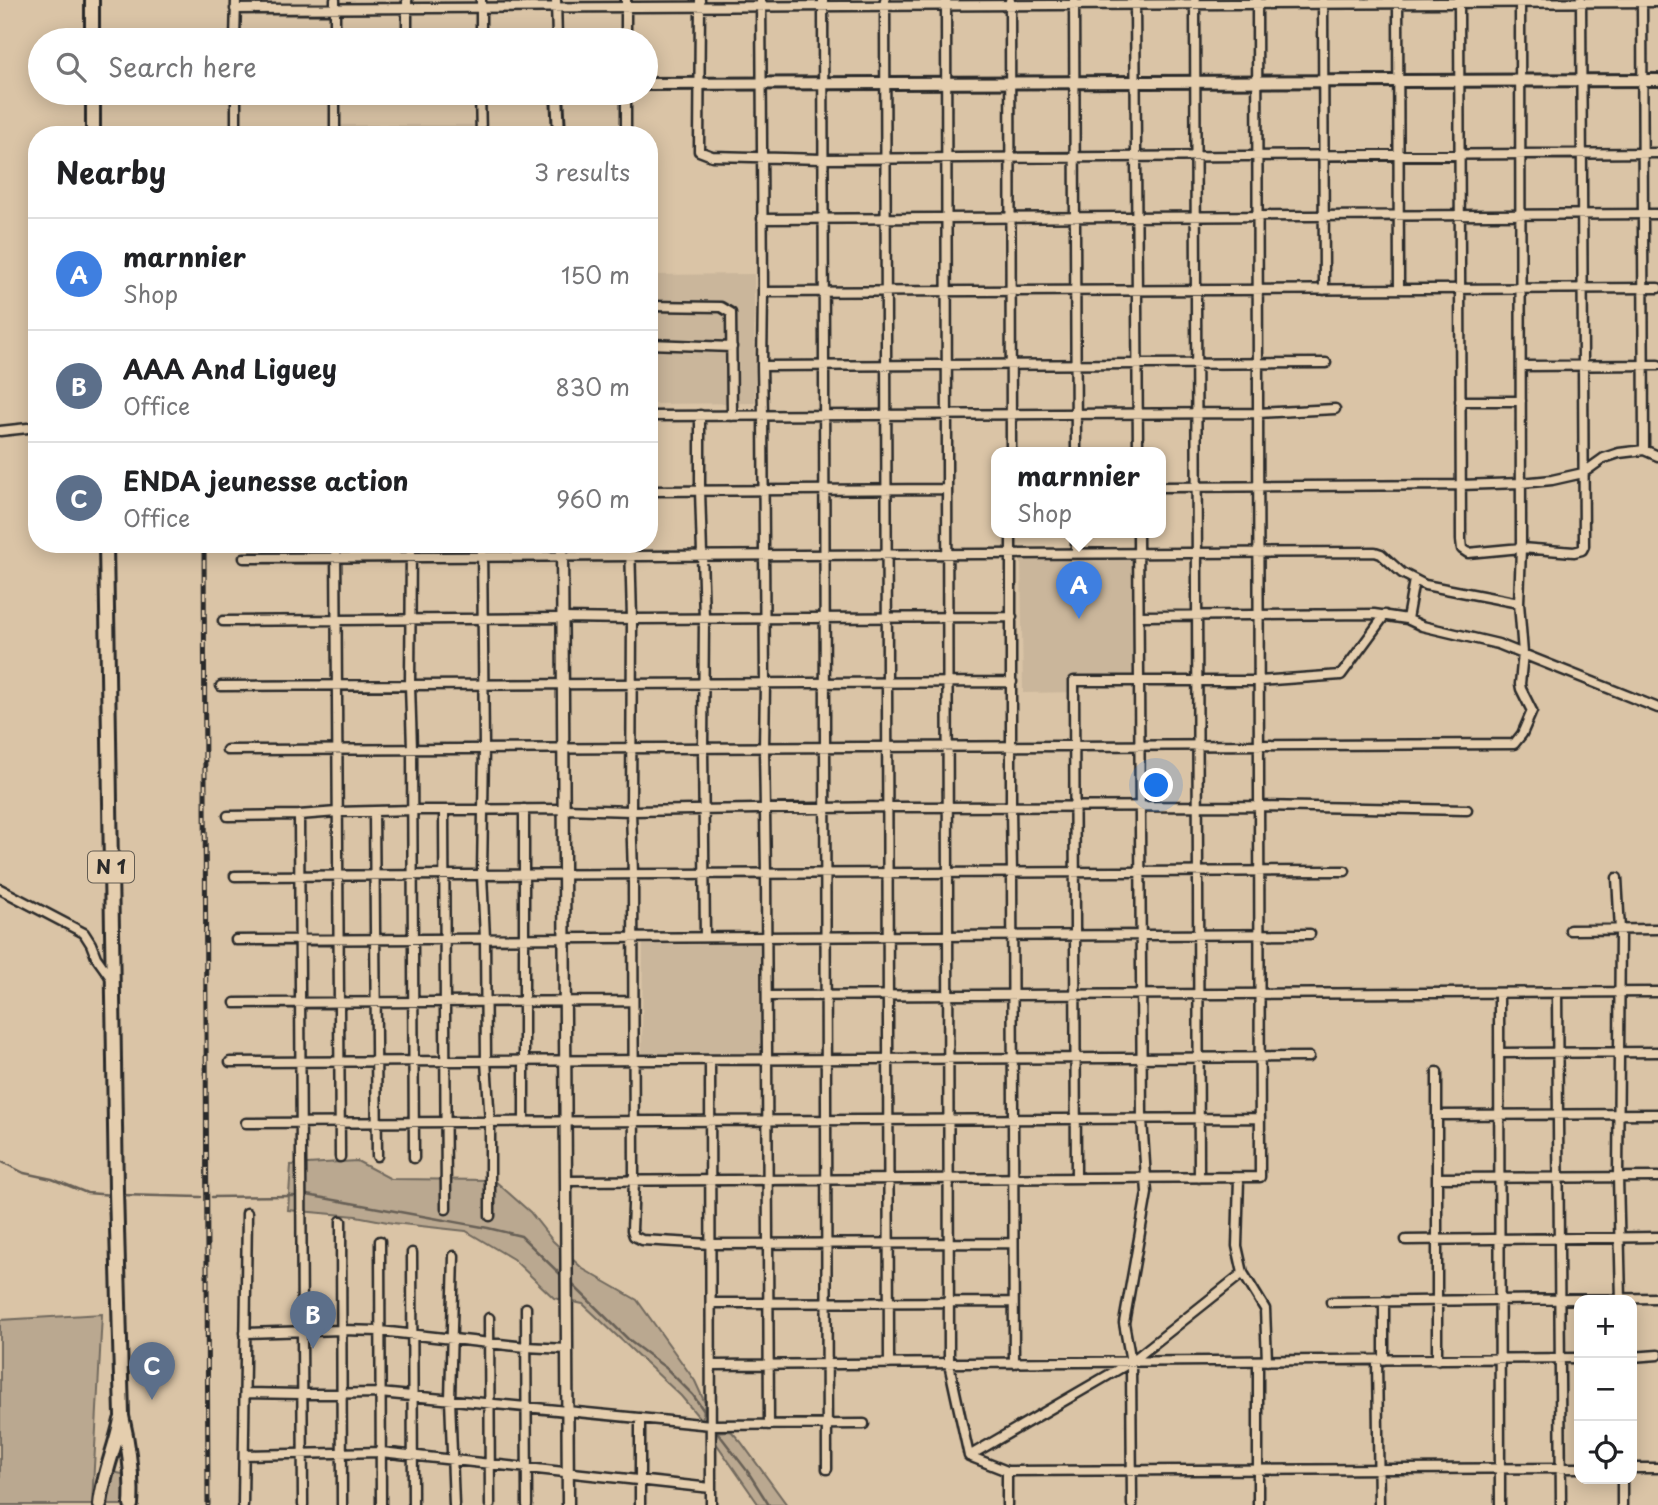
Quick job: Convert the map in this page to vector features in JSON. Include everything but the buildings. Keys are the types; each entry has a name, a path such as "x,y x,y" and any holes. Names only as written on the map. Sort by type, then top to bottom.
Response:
{"highway":[{"path":"92,0 92,28"},
{"path":"93,105 93,126"},
{"name":"N 1","path":"106,553 122,1416 132,1481 131,1505"},
{"name":"N 1","path":"100,1505 103,1480 122,1416"}],"main road":[{"path":"658,84 1658,80"},
{"path":"558,105 559,126"}],"street":[{"path":"227,750 1514,744 1522,734 1532,711 1521,689 1523,653 1519,603 1520,1"},
{"path":"1459,2 1460,485 1462,549 1468,553 1521,548 1574,552 1583,550 1585,541 1581,1"},
{"path":"1642,1 1644,450"},
{"path":"1135,2 1138,447"},
{"path":"1195,2 1199,1178"},
{"path":"566,1181 1260,1177 1257,2"},
{"path":"1323,2 1324,289"},
{"path":"1398,2 1399,289"},
{"path":"236,28 235,5 1658,2"},
{"path":"761,3 769,1425"},
{"path":"823,3 827,1469"},
{"path":"885,3 889,1364"},
{"path":"946,3 949,1364 969,1456"},
{"path":"1010,3 1011,447"},
{"path":"1074,3 1076,447"},
{"path":"335,4 335,28"},
{"path":"407,4 407,28"},
{"path":"481,4 481,28"},
{"path":"556,28 557,4"},
{"path":"626,4 626,28"},
{"path":"700,4 699,152 712,156 823,159 1658,152"},
{"path":"236,105 236,126"},
{"path":"335,105 335,126"},
{"path":"480,105 481,126"},
{"path":"626,105 626,126"},
{"path":"762,219 1658,214"},
{"path":"763,292 1658,288"},
{"path":"658,306 721,307 731,313 732,415"},
{"path":"658,344 732,347"},
{"path":"762,366 1326,363"},
{"path":"1521,366 1658,366"},
{"path":"1460,401 1521,401"},
{"path":"658,416 1258,413 1335,409"},
{"path":"700,415 705,937"},
{"path":"0,432 28,427"},
{"path":"1166,487 1521,483 1583,473 1611,455 1644,450 1658,456"},
{"path":"658,491 947,489"},
{"path":"1011,538 1014,1363"},
{"path":"1076,538 1076,554"},
{"path":"1132,1505 1131,1362 1124,1323 1147,1193 1141,1058 1138,538"},
{"path":"244,558 1375,552 1381,554 1402,573 1435,588 1519,603"},
{"path":"336,553 340,1157"},
{"path":"411,553 414,1158"},
{"path":"629,555 632,619 634,1236 642,1240 710,1244 1013,1243"},
{"path":"482,556 482,875 490,1122 490,1216"},
{"path":"562,556 568,1505"},
{"path":"1407,619 1414,580"},
{"path":"1139,616 1385,615 1498,644 1658,708"},
{"path":"1076,1178 1074,681 1259,681 1341,675 1385,615"},
{"path":"223,621 1012,617"},
{"path":"221,686 1012,682"},
{"path":"228,816 412,810 631,811 889,807 1260,806 1467,810"},
{"path":"524,809 524,1122"},
{"path":"444,810 446,1209"},
{"path":"374,812 377,1156"},
{"path":"299,815 303,1505"},
{"path":"235,876 1345,871"},
{"path":"1617,878 1620,930 1618,1177 1621,1295"},
{"path":"0,889 84,933 96,957 113,981"},
{"path":"1570,930 1658,929"},
{"path":"236,940 1310,934"},
{"path":"766,996 1658,992"},
{"path":"1557,993 1561,1505"},
{"path":"1499,994 1500,1505"},
{"path":"235,1003 633,1001"},
{"path":"1499,1053 1658,1052"},
{"path":"230,1062 1309,1057"},
{"path":"710,1060 711,1505"},
{"path":"1437,1072 1437,1360"},
{"path":"1437,1115 1658,1114"},
{"path":"246,1123 1260,1118"},
{"path":"1437,1178 1658,1177"},
{"path":"1239,1178 1237,1246 1243,1273 1265,1309 1258,1505"},
{"path":"243,1505 247,1213"},
{"path":"341,1221 342,1505"},
{"path":"1406,1240 1658,1237"},
{"path":"380,1241 381,1505"},
{"path":"412,1253 413,1505"},
{"path":"454,1256 450,1399 454,1505"},
{"path":"969,1456 1131,1362 1243,1273"},
{"path":"1637,1299 1658,1298"},
{"path":"1331,1302 1574,1299"},
{"path":"711,1303 1013,1301"},
{"path":"1379,1505 1384,1301"},
{"path":"526,1308 527,1505"},
{"path":"489,1318 490,1505"},
{"path":"246,1333 380,1331 567,1349"},
{"path":"1637,1357 1658,1355"},
{"path":"711,1365 1574,1358"},
{"path":"244,1392 380,1393 711,1425 864,1424"},
{"path":"640,1418 640,1505"},
{"path":"244,1455 381,1452 711,1488"},
{"path":"969,1456 1007,1471 1574,1468"},
{"path":"1637,1468 1658,1468"},
{"path":"1007,1471 1007,1505"},
{"path":"1622,1484 1622,1505"}],"shaded area":[{"path":"341,125 475,125 475,126"},
{"path":"754,274 755,403 658,404 658,275"},
{"path":"1136,558 1138,678 1078,680 1078,692 1023,693 1021,560"},
{"path":"643,944 764,944 763,1055 642,1055"},
{"path":"357,1161 391,1179 494,1180 530,1212 553,1241 583,1269 637,1300 695,1381 705,1403 702,1421 681,1396 583,1304 554,1298 513,1259 466,1231 288,1210 291,1165"},
{"path":"102,1314 92,1505 0,1505 0,1320"},
{"path":"731,1431 787,1505 759,1505 716,1443 712,1432"},
{"path":"113,1472 127,1478 127,1505 103,1505 110,1474"}],"waterway":[{"path":"0,1161 24,1173 52,1179 87,1193 113,1195"},
{"path":"120,1195 201,1197"},
{"path":"307,1195 521,1236 560,1274"},
{"path":"212,1197 294,1196"},
{"path":"573,1285 631,1342 666,1368 693,1395 708,1417"},
{"path":"715,1429 769,1505"}],"railway":[{"path":"204,553 208,1505"}],"place":[{"name":"marnnier","path":"1079,619"},
{"name":"AAA And Liguey","path":"313,1349"},
{"name":"ENDA jeunesse action","path":"152,1400"}]}
